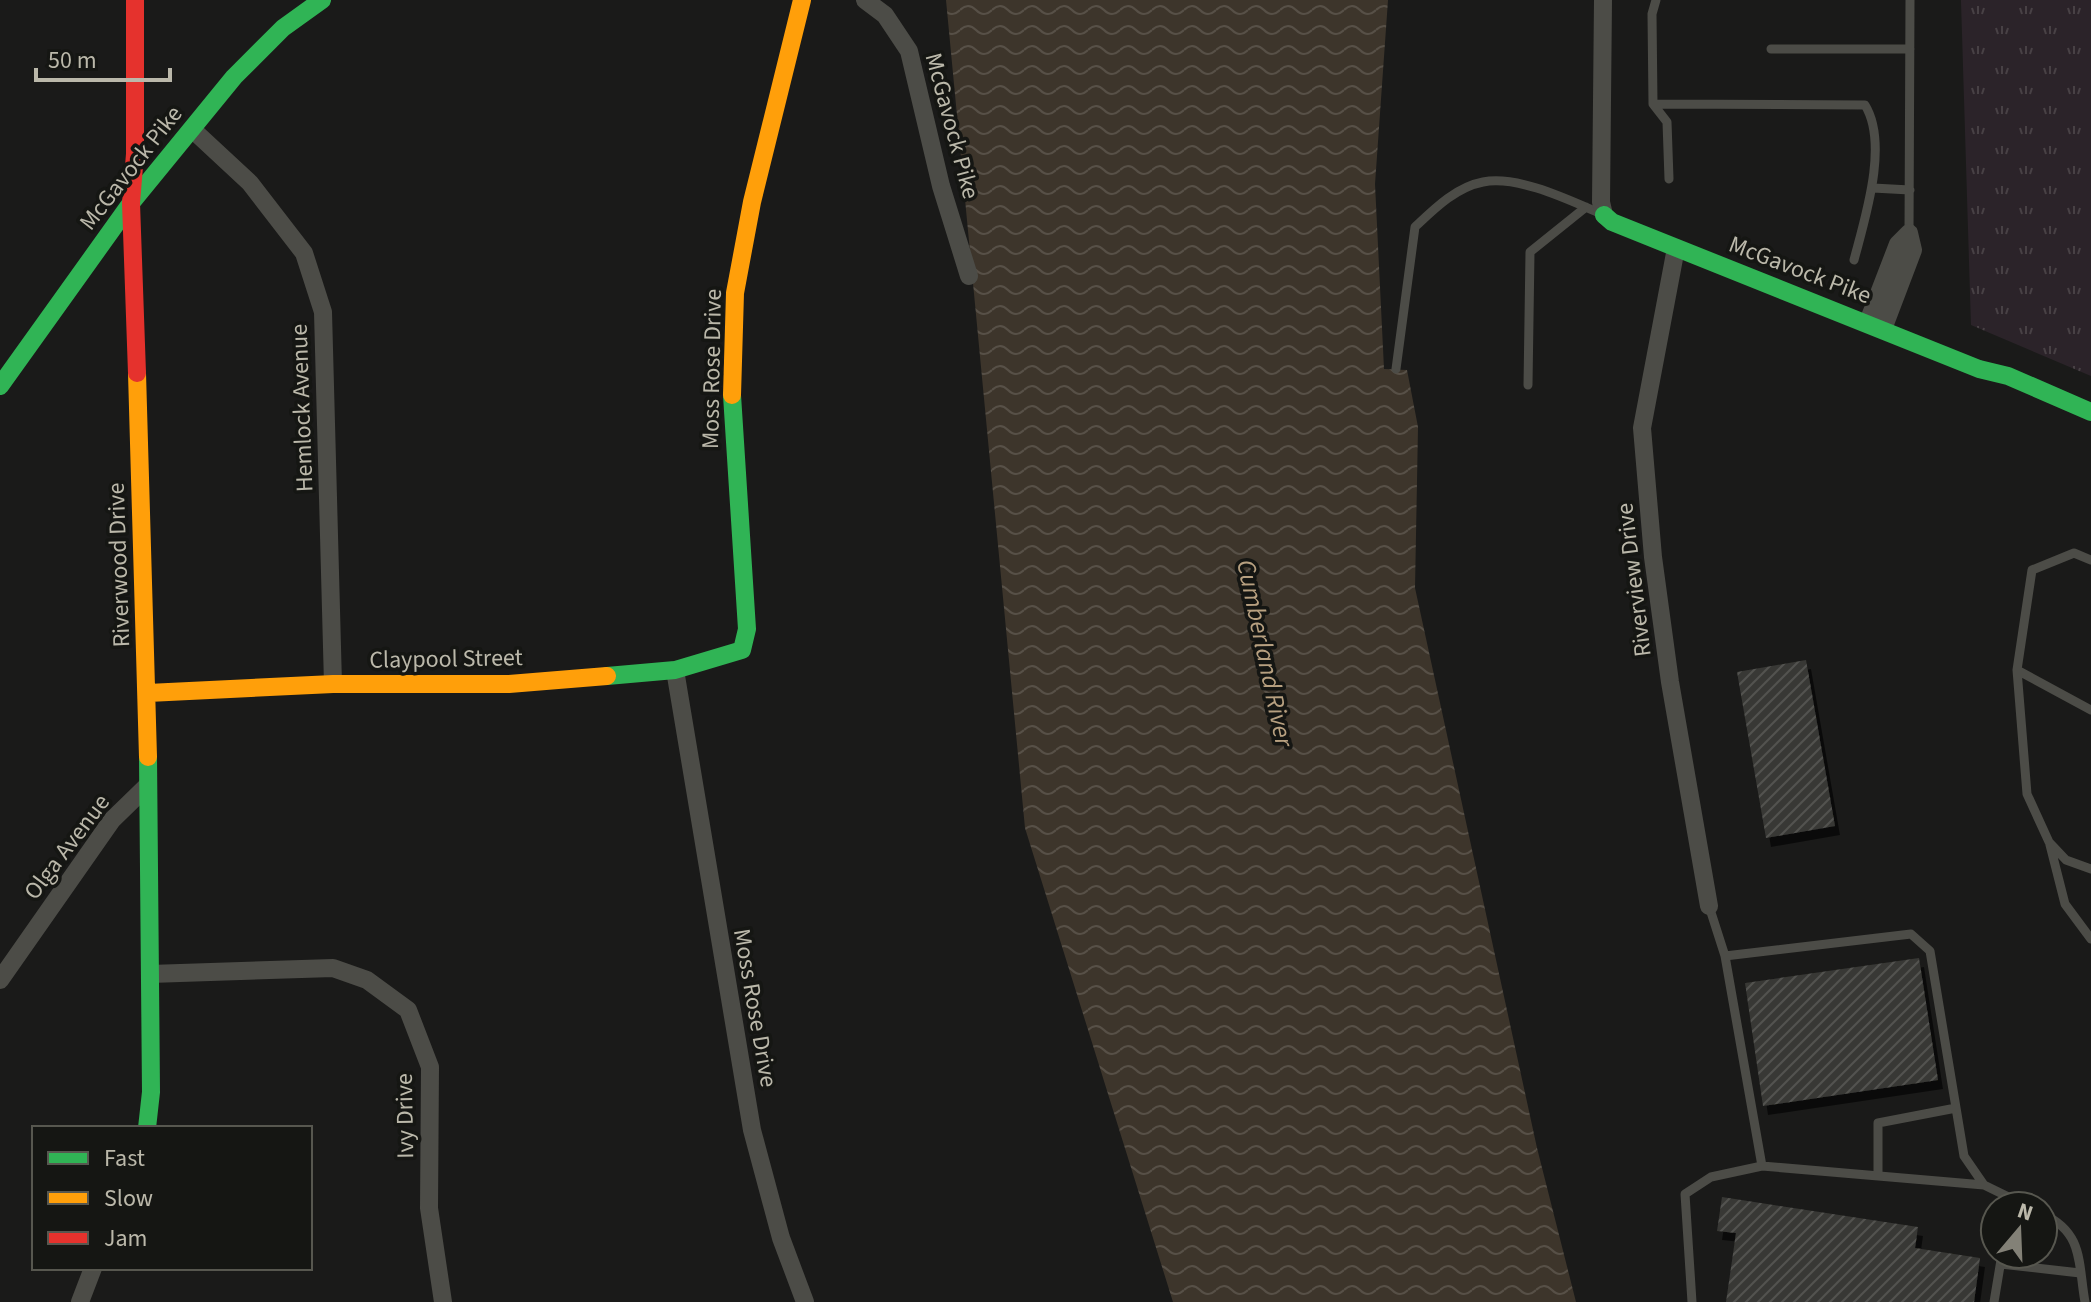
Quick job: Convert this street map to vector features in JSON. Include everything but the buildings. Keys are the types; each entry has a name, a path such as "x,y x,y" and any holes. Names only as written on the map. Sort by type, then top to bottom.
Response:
{"street":[{"name":"Riverwood Drive","path":"135,0 135,154 131,203 148,693 151,1092 147,1126"},
{"name":"McGavock Pike","path":"0,386 131,203 234,77 283,28 322,0"},
{"name":"Moss Rose Drive","path":"742,650 747,629 731,411 735,293 752,202 802,0"},
{"name":"McGavock Pike","path":"865,0 885,15 909,51 941,186 969,276"},
{"path":"1603,0 1601,202 1604,215"},
{"name":"Hemlock Avenue","path":"193,130 250,183 304,253 323,312 333,684"},
{"name":"McGavock Pike","path":"1604,215 1612,222 1676,248 1979,369 2008,376 2091,412"},
{"path":"1876,326 1913,250 1909,233"},
{"name":"Riverview Drive","path":"1676,248 1642,428 1653,557 1670,682 1709,906"},
{"name":"McGavock Pike","path":"1979,369 2004,386 2091,427"},
{"name":"Claypool Street","path":"148,693 333,684 509,684 675,670 742,650"},
{"name":"Moss Rose Drive","path":"675,670 752,1130 781,1238 805,1302"},
{"name":"Olga Avenue","path":"0,980 112,820 148,785"},
{"name":"Ivy Drive","path":"150,974 333,968 367,980 408,1010 430,1067 429,1208 443,1302"},
{"path":"80,1302 92,1270"}],"lane":[{"path":"1656,0 1652,14 1653,104 1667,122 1669,179"},
{"path":"1909,233 1910,0"},
{"path":"1771,49 1910,49"},
{"path":"1653,104 1865,105 1874,120 1873,188 1854,260"},
{"path":"1396,369 1415,227 1452,195 1482,182 1502,181 1545,191 1604,215"},
{"path":"1873,188 1910,190"},
{"path":"1528,385 1530,252 1586,207"},
{"path":"2091,560 2074,553 2032,570 2017,670 2027,794 2049,842 2065,904 2091,939"},
{"path":"2017,670 2091,710"},
{"path":"2049,842 2066,860 2091,869"},
{"path":"1709,906 1725,956 1762,1166"},
{"path":"1725,956 1911,934 1930,951 1964,1156 1984,1185 1992,1190"},
{"path":"1878,1176 1878,1123 1956,1108"},
{"path":"1692,1302 1685,1194 1711,1177 1762,1166 1984,1185"},
{"path":"2059,1221 2075,1240 2085,1302"},
{"path":"2059,1269 2080,1273"},
{"path":"1994,1302 1999,1270"}],"green space":[{"path":"1961,0 2091,0 2091,376 1971,325"}],"water":[{"name":"Cumberland River","path":"946,0 1388,0 1375,184 1384,369 1407,370 1418,427 1415,588 1537,1148 1576,1302 1173,1302 1025,828"}],"traffic: fast":[{"path":"0,386 131,203 234,77 283,28 322,0"},
{"path":"1604,215 1612,222 1979,369 2008,376 2091,412"},
{"path":"607,676 675,670 742,650 747,629 732,395"},
{"path":"147,1126 151,1092 148,757"}],"traffic: slow":[{"path":"732,395 735,293 752,202 802,0"},
{"path":"137,373 148,757"},
{"path":"148,693 333,684 509,684 607,676"}],"traffic: jam":[{"path":"135,0 135,154 131,203 137,373"}]}
